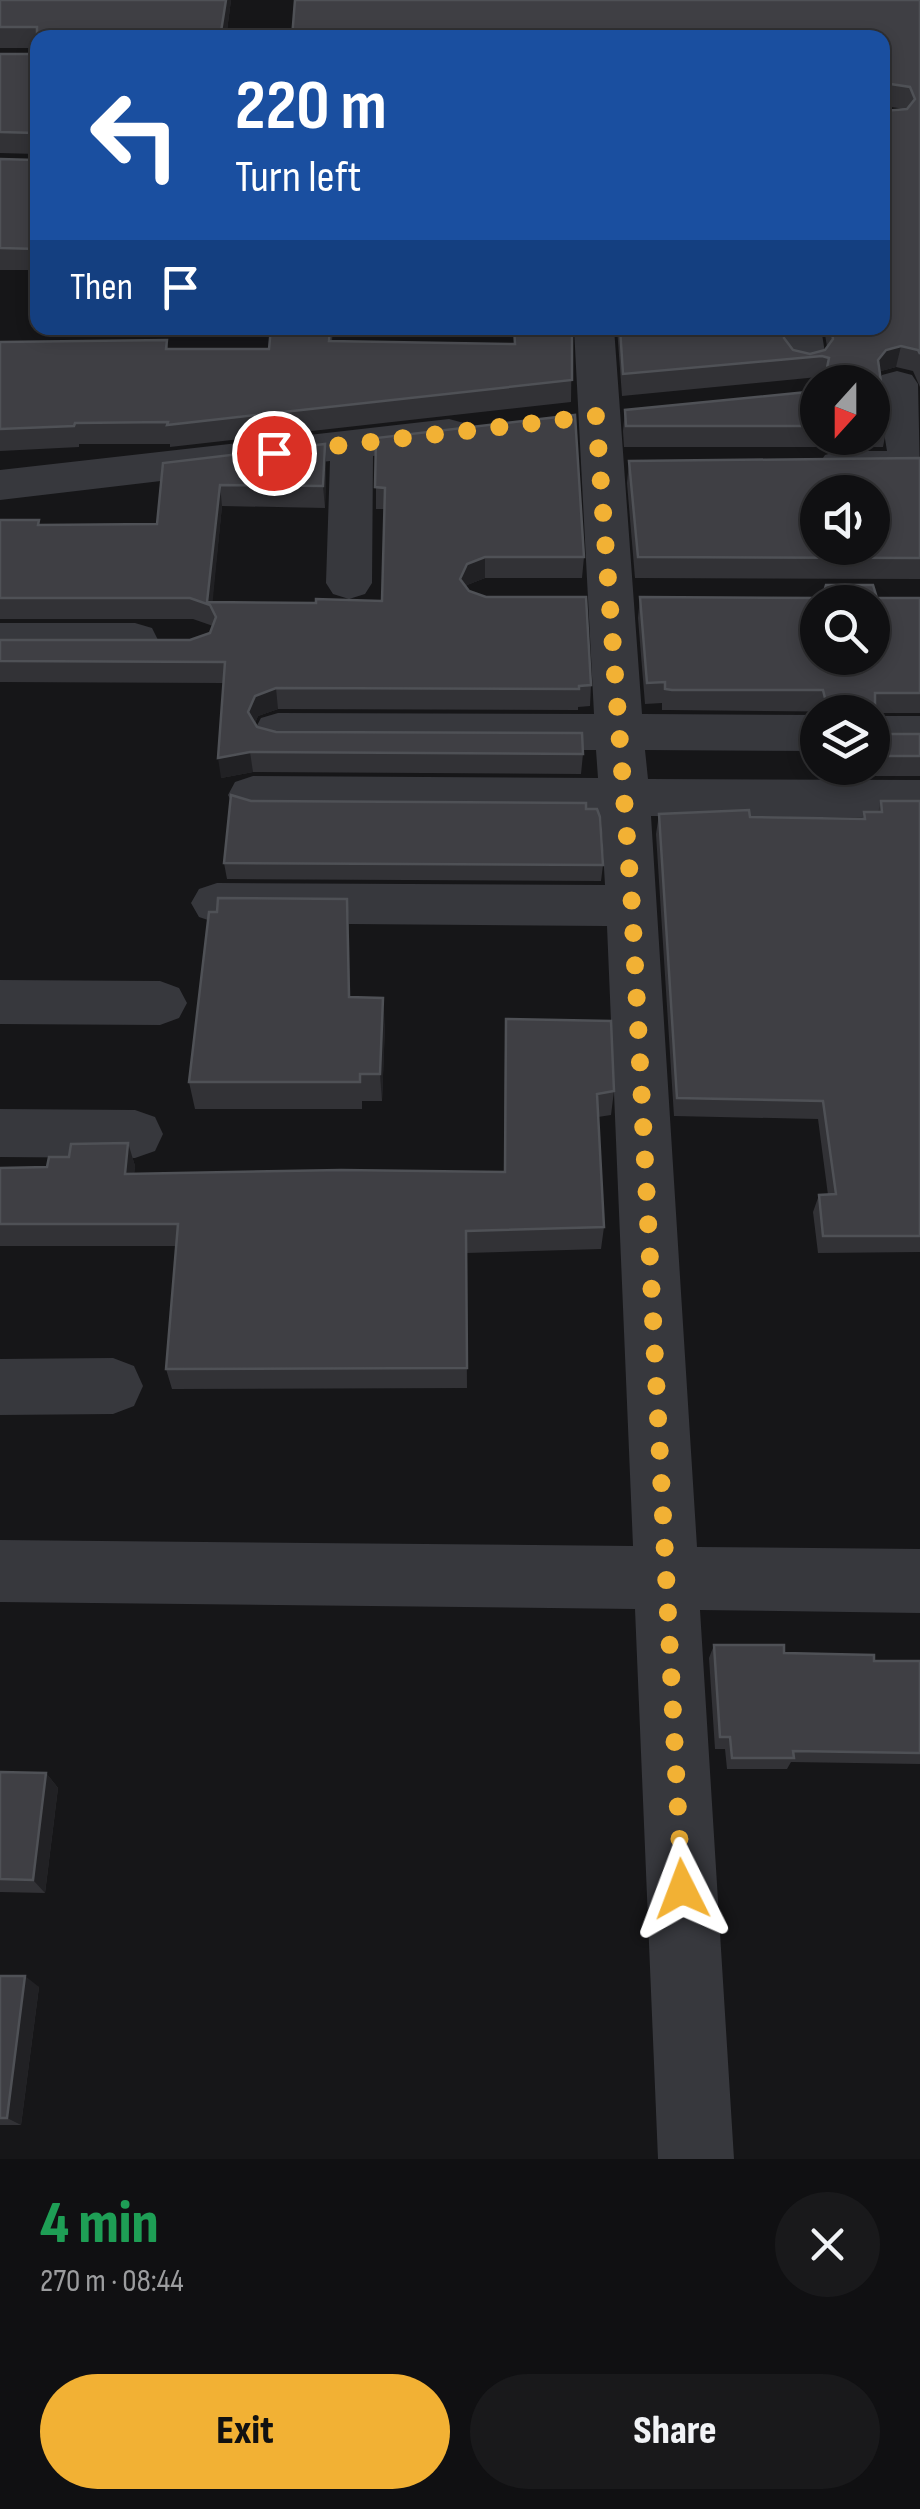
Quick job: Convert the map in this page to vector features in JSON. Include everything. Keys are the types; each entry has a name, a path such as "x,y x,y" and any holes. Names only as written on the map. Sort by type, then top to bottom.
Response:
{"street":[{"path":"595,335 606,436 611,597 632,906 696,2159"},
{"path":"792,465 907,466 912,462 896,384"},
{"path":"0,485 484,429"},
{"path":"349,582 352,444"},
{"path":"0,640 174,640"},
{"path":"278,731 800,733"},
{"path":"890,734 920,734"},
{"path":"253,795 920,799"},
{"path":"217,903 632,906"},
{"path":"0,1002 160,1003"},
{"path":"0,1134 136,1134"},
{"path":"0,1387 113,1386"},
{"path":"0,1571 920,1581"}],"building":[{"path":"0,0 226,0 221,30 0,27"},
{"path":"295,0 920,0 920,354 901,346 886,350 879,365 828,365 829,358 822,356 623,374 620,335 784,335 793,350 810,354 825,350 832,335 890,335 890,110 907,109 915,99 910,87 890,84 890,30 293,30"},
{"path":"0,54 30,54 30,133 0,132"},
{"path":"0,159 30,160 30,249 0,248"},
{"path":"270,335 329,335 329,341 515,344 514,335 572,335 572,380 167,425 168,422 75,423 0,429 0,342 167,340 166,349 269,349"},
{"path":"800,393 800,426 626,426 625,410"},
{"path":"575,415 584,557 485,557 467,564 460,579 469,591 486,597 586,597 591,685 579,689 276,688 255,696 248,712 257,727 276,732 582,733 583,754 250,752 218,758 225,662 0,661 0,640 190,640 210,633 216,617 210,605 190,598 0,598 0,520 39,520 38,525 157,524 163,463 325,444 323,486 220,485 207,602 382,601 385,488 375,487 376,438"},
{"path":"920,458 920,558 890,558 890,475 800,475 800,558 638,557 629,461"},
{"path":"640,597 800,598 800,675 890,675 890,598 920,598 920,693 824,695 823,690 672,690 665,689 665,682 647,683"},
{"path":"890,734 920,734 920,756 890,756"},
{"path":"231,795 251,801 586,803 586,809 597,809 600,817 603,865 224,863"},
{"path":"881,801 920,801 920,1236 823,1236 819,1195 836,1194 823,1101 677,1098 659,814 749,810 750,817 865,819 864,812 882,812"},
{"path":"218,898 347,899 349,997 383,998 380,1074 360,1074 360,1082 189,1082 209,912 217,912"},
{"path":"506,1019 611,1021 614,1091 597,1094 604,1227 466,1231 467,1368 166,1369 178,1224 0,1224 0,1168 47,1167 49,1157 69,1157 71,1144 128,1143 125,1174 505,1172"},
{"path":"714,1645 784,1645 784,1653 874,1655 874,1661 920,1661 920,1753 793,1751 794,1758 732,1758 730,1737 720,1737"},
{"path":"0,1772 46,1773 33,1880 0,1879"},
{"path":"0,1976 25,1976 7,2118 0,2118"}],"route":[{"path":"274,453 596,416 632,906 682,1889"}]}
